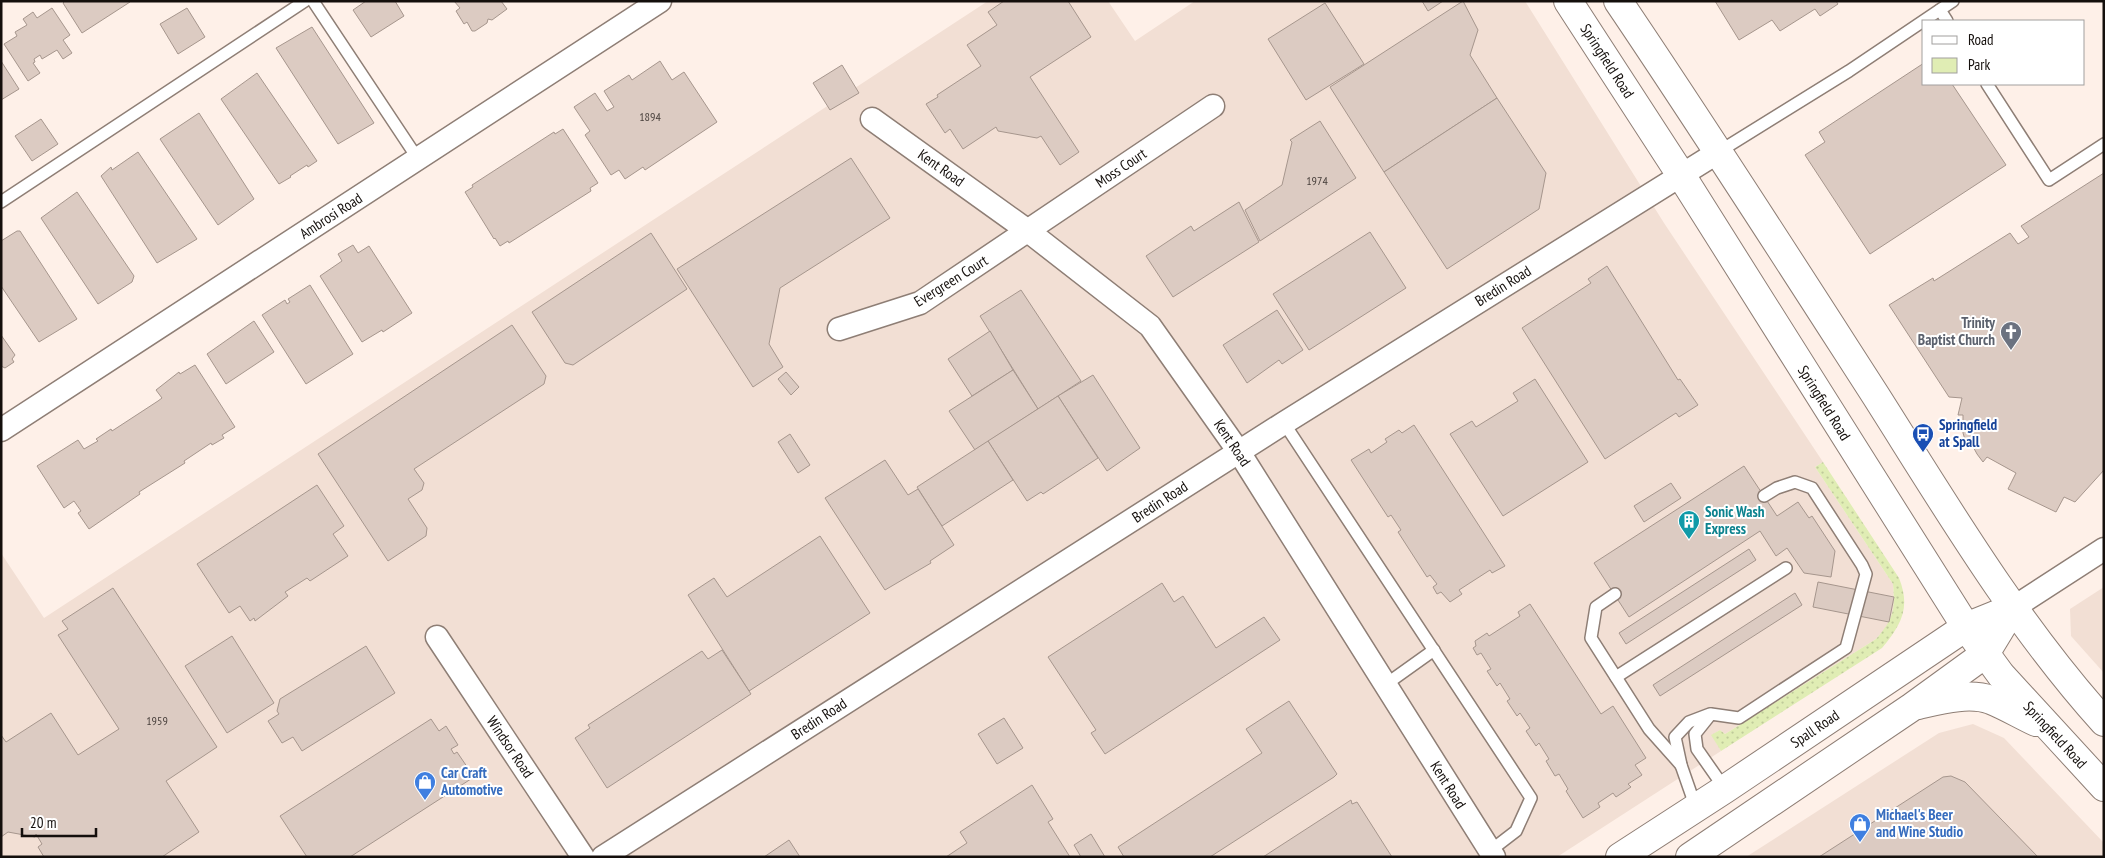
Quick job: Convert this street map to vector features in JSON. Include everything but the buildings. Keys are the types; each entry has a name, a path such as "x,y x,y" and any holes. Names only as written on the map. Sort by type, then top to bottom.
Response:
{"main road":[{"name":"Springfield Road","path":"1568,1 1681,175 1966,627 1985,654 2046,726 2104,787"},
{"path":"1618,1 1720,151 1988,574 2042,647 2104,722"},
{"name":"Spall Road","path":"1620,857 1966,627 2013,608"},
{"name":"Spall Road","path":"1690,857 1912,707 1985,654 2013,608"},
{"path":"1912,707 1940,700 1977,697 1990,700 2046,726"}],"street":[{"name":"Ambrosi Road","path":"1,430 660,1"},
{"name":"Moss Court","path":"1028,231 1213,106"},
{"name":"Kent Road","path":"872,119 1028,231 1150,326 1239,452 1492,854"},
{"name":"Bredin Road","path":"603,857 1284,423 1720,151"},
{"name":"Evergreen Court","path":"839,329 920,303 1028,231"},
{"name":"Spall Road","path":"2013,608 2104,550"},
{"name":"Windsor Road","path":"437,637 583,857"}],"lane":[{"path":"1,202 306,1"},
{"path":"313,1 418,159"},
{"path":"1925,20 1953,1"},
{"path":"1940,10 1946,20"},
{"path":"1720,151 1849,71 1922,22"},
{"path":"1988,85 2049,180 2104,144"},
{"path":"1284,423 1531,798 1516,831 1492,854"},
{"path":"1696,808 1681,765 1675,737 1688,722 1711,714 1739,718 1846,648 1864,586 1866,574 1862,565 1812,488 1795,482 1777,488 1764,496"},
{"path":"1616,677 1786,568"},
{"path":"1614,594 1596,607 1590,638 1649,729 1681,765"},
{"path":"1385,685 1434,650"},
{"path":"1711,714 1695,734 1697,749 1725,789"}],"shaded area":[{"path":"988,1 1108,1 1135,41 1195,1 1525,1 1664,223 1823,462 1815,467 1893,584 1894,606 1890,623 1876,639 1725,734 1720,730 1712,735 1721,751 1557,857 1,857 1,553 44,618"},
{"path":"2104,587 2104,673 2071,636 2070,609"},
{"path":"1973,724 2004,738 2104,843 2104,857 1746,857 1939,733"}],"green space":[{"path":"1823,462 1899,578 1904,598 1902,616 1894,632 1882,648 1721,751 1711,735 1720,730 1725,734 1876,639 1890,619 1894,601 1893,584 1815,467"}],"place":[{"name":"Trinity Baptist Church","path":"2011,351"},
{"name":"Springfield at Spall","path":"1923,453"},
{"name":"Sonic Wash Express","path":"1689,540"},
{"name":"Car Craft Automotive","path":"425,801"},
{"name":"Michael's Beer and Wine Studio","path":"1860,843"}]}
